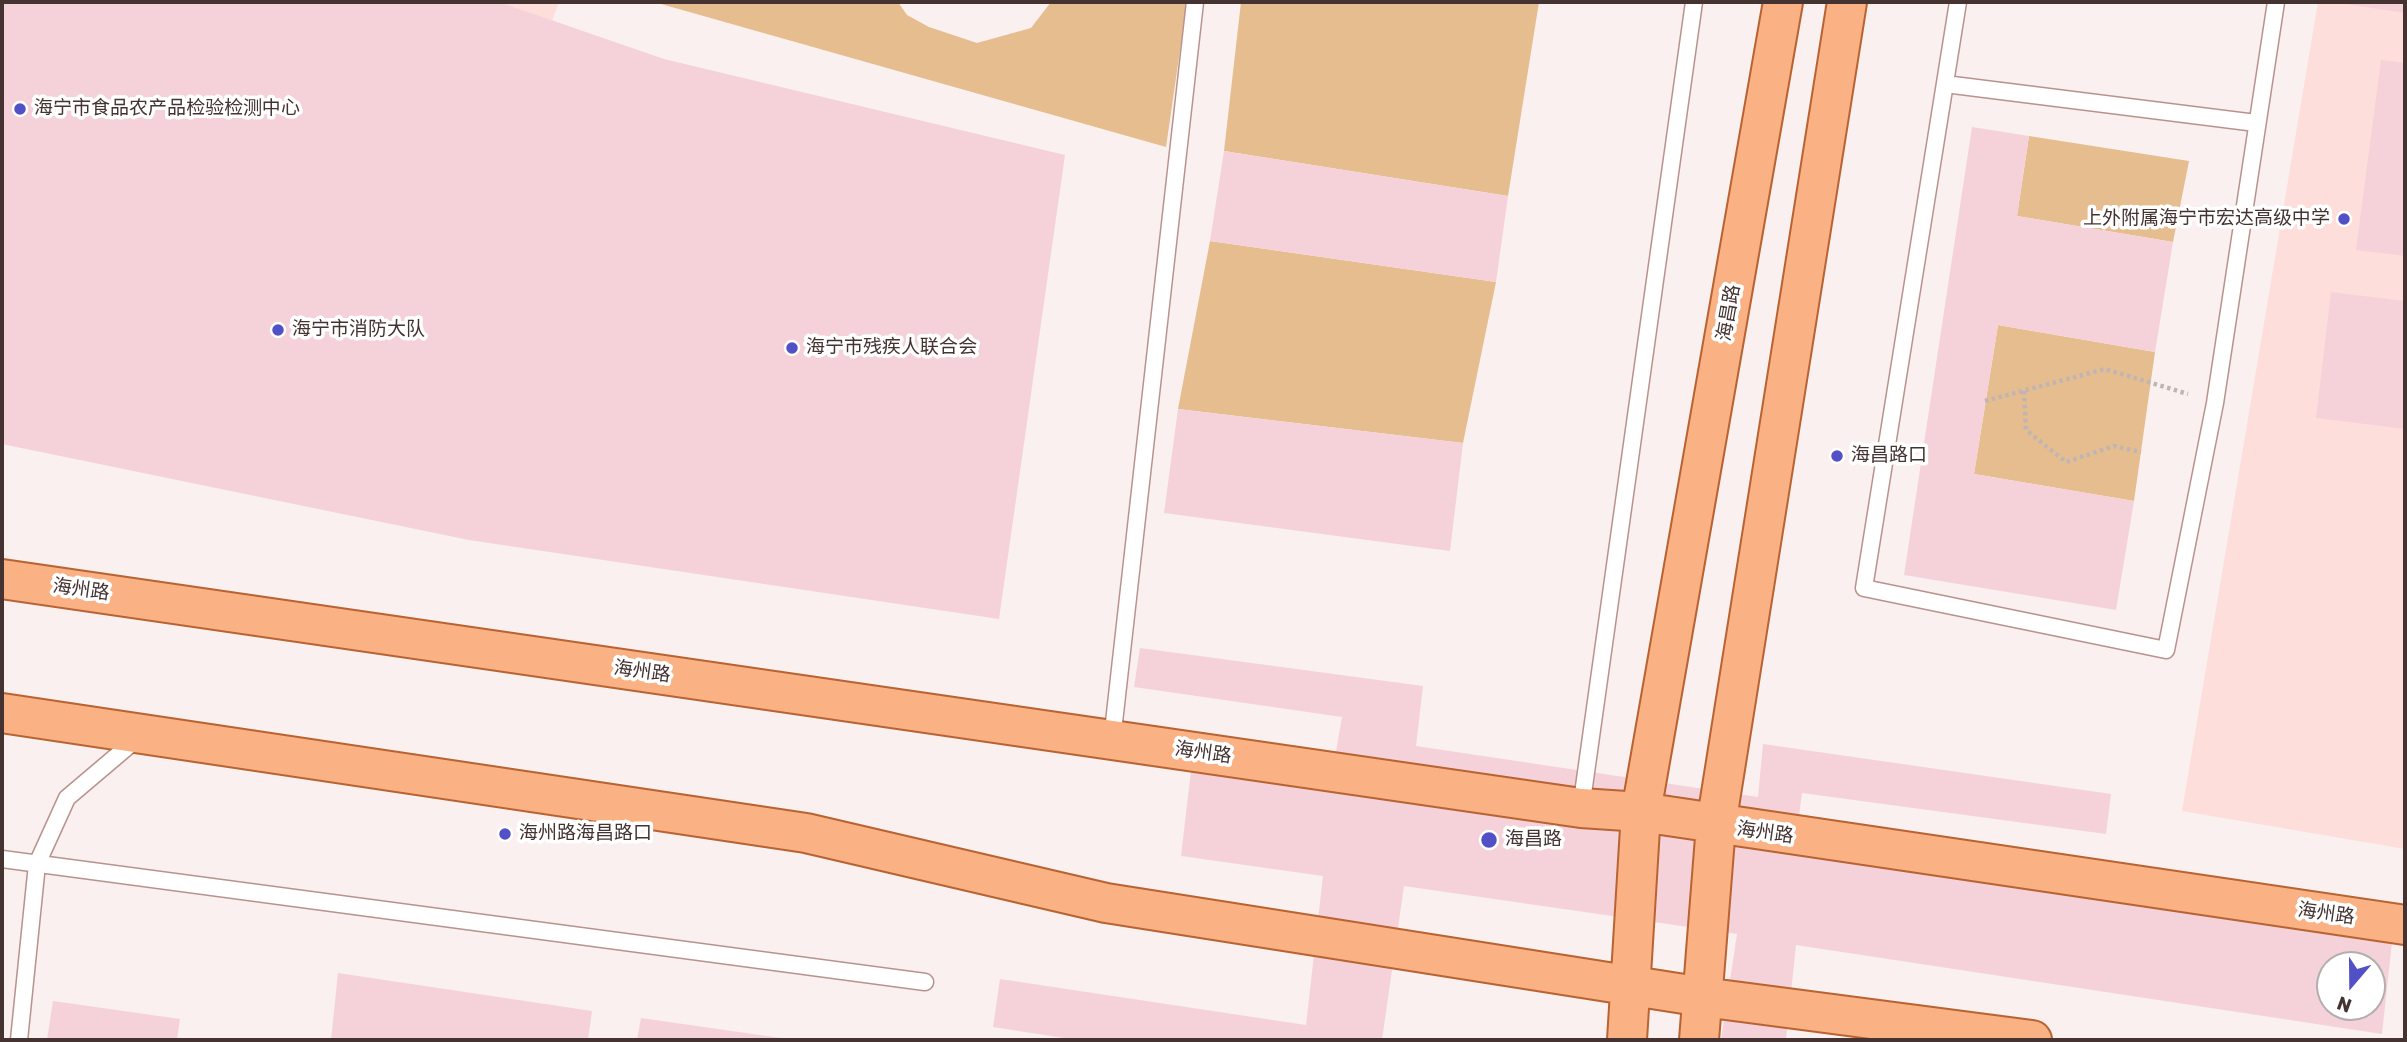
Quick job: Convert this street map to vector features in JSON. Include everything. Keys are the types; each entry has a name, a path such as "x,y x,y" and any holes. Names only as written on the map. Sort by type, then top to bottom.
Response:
{"main road":[{"name":"海昌路","path":"1627,1040 1641,812 1783,2"},
{"path":"1699,1040 1716,825 1847,2"},
{"name":"海州路","path":"2,579 1581,808 1641,812 2405,925"},
{"path":"2,713 806,833 1106,903 1703,997 2032,1040"}],"lane":[{"path":"1112,740 1195,2"},
{"path":"1581,808 1694,2"},
{"path":"1958,2 1864,588 2166,650 2216,402 2276,2"},
{"path":"1945,84 2256,123"},
{"path":"19,1040 37,864 67,798 143,734"},
{"path":"2,859 925,982"}],"path":[{"path":"1985,401 2105,369 2216,402"},
{"path":"2024,391 2026,430 2066,462 2114,446 2141,452"}],"shaded area":[{"path":"499,2 559,2 552,21"},
{"path":"654,2 898,2 907,15 929,27 977,43 1031,28 1051,2 1187,2 1166,147"},
{"path":"1241,2 1539,2 1508,196 1224,151"},
{"name":"上外附属海宁市宏达高级中学","path":"2318,2 2405,2 2405,849 2182,811"},
{"path":"2029,136 2189,161 2173,242 2017,216"},
{"path":"1210,241 1496,282 1463,443 1178,409"},
{"path":"1998,325 2155,352 2134,501 1974,474"}],"building":[{"path":"2,2 499,2 664,59 1065,155 999,619 469,540 2,444"},
{"path":"2405,2 2405,13 2339,3"},
{"path":"2381,60 2405,63 2405,256 2356,250"},
{"path":"1972,127 2029,136 2017,216 2173,242 2155,352 1998,325 1974,474 2134,501 2116,610 1904,575"},
{"path":"1224,151 1508,196 1496,282 1210,241"},
{"path":"2331,292 2405,301 2405,429 2316,418"},
{"path":"1178,409 1463,443 1450,551 1164,513"},
{"name":"海昌路","path":"1140,648 1423,686 1416,746 1758,797 1763,744 2111,794 2106,834 1802,793 1795,847 2393,933 2386,997 2386,951 2316,951 2316,1021 2383,1021 2382,1034 1796,945 1786,1040 1721,1040 1737,934 1404,886 1382,1040 1077,1040 993,1027 1000,979 1306,1025 1323,876 1181,856 1192,762 1331,780 1342,717 1134,687"},
{"path":"338,973 592,1011 588,1040 331,1040"},
{"path":"53,1001 180,1019 177,1040 47,1040"},
{"path":"641,1018 788,1039 788,1040 637,1040"}],"place":[{"name":"海宁市食品农产品检验检测中心","path":"20,109"},
{"name":"上外附属海宁市宏达高级中学","path":"2344,219"},
{"name":"海宁市消防大队","path":"278,330"},
{"name":"海宁市残疾人联合会","path":"792,348"},
{"name":"海昌路口","path":"1837,456"},
{"name":"海州路海昌路口","path":"505,834"},
{"name":"海昌路","path":"1489,840"}]}
